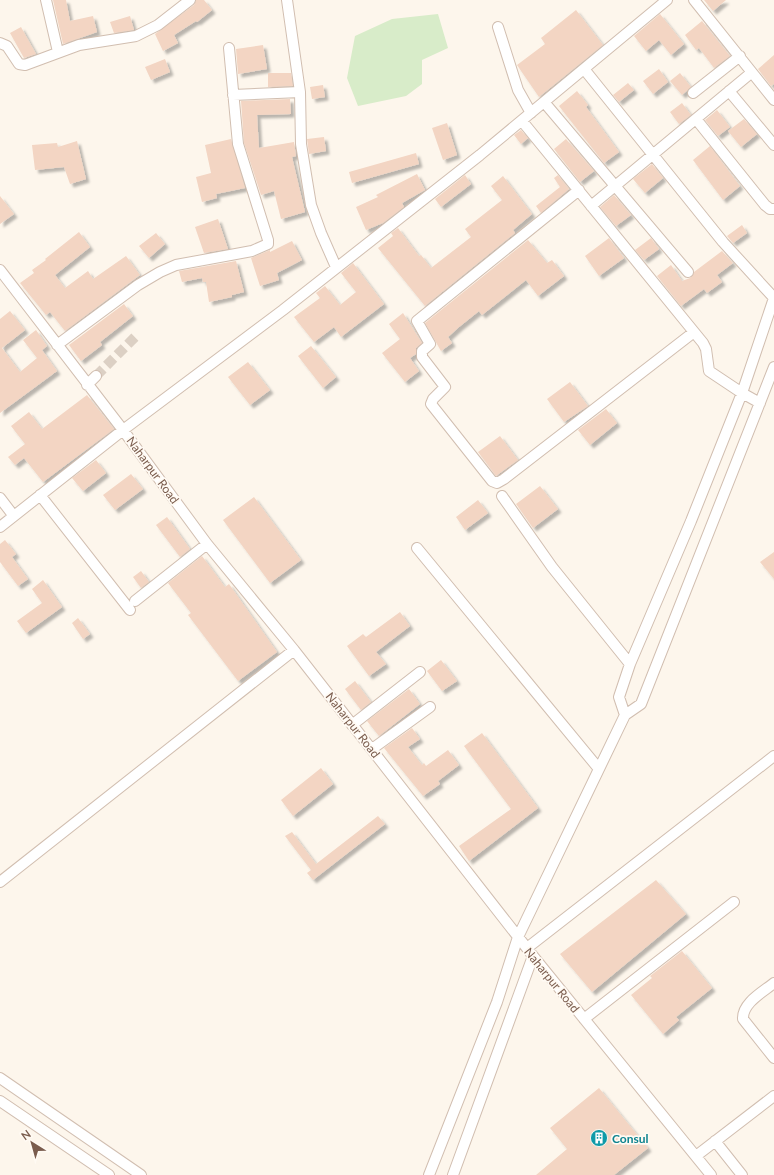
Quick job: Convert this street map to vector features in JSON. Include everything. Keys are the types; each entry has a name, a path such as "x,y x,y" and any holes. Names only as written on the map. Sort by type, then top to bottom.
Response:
{"street":[{"path":"46,0 58,52"},
{"path":"0,43 7,46 22,65 79,45 136,36 158,25 190,0"},
{"path":"287,0 300,92 301,144 311,204 321,233 336,267"},
{"path":"0,527 13,515 123,430 283,310 480,155 667,0"},
{"path":"694,0 774,100"},
{"path":"498,27 518,90 531,113"},
{"path":"56,345 138,285 164,270 176,265 252,251 268,244 238,144 229,48"},
{"path":"693,93 740,56"},
{"path":"584,69 724,242 774,298 742,393 691,521 630,664 619,697 625,715"},
{"path":"591,206 614,185 696,119 751,72"},
{"path":"729,91 774,145"},
{"path":"233,95 300,92"},
{"path":"544,102 688,272"},
{"path":"696,119 766,205 770,209 774,209"},
{"path":"522,120 705,346 709,370 742,393 760,403"},
{"path":"579,190 417,321 430,344 422,351 422,357 444,387 433,398 431,404 492,481 497,483 504,479 694,332"},
{"name":"Naharpur Road","path":"0,270 56,345 123,430 207,544 294,650 518,937 711,1175"},
{"path":"429,1175 497,1002 518,937 625,715 641,704 774,367"},
{"path":"87,385 96,376"},
{"path":"40,495 133,606 207,544"},
{"path":"502,496 556,572 630,664"},
{"path":"0,498 13,515"},
{"path":"417,548 599,769"},
{"path":"0,882 294,650"},
{"path":"352,725 420,672"},
{"path":"372,749 430,706"},
{"path":"453,1175 530,952 774,756"},
{"path":"584,1019 734,902"},
{"path":"774,983 749,1004 743,1011 743,1019 774,1058"},
{"path":"0,1078 141,1175"},
{"path":"696,1156 774,1096"},
{"path":"0,1101 108,1175"},
{"path":"715,1141 742,1175"}],"green space":[{"path":"438,14 448,48 422,60 422,84 406,96 358,106 347,78 355,36 392,19"}],"building":[{"path":"53,0 66,0 70,21 93,16 97,32 63,44"},
{"path":"196,0 204,0 212,10 197,22 196,21 174,35 178,43 163,51 155,34 194,5"},
{"path":"704,0 726,0 713,11"},
{"path":"576,10 603,45 539,97 517,65 545,44 541,38"},
{"path":"660,14 684,44 671,55 659,40 646,51 634,36"},
{"path":"130,16 134,30 114,33 110,22"},
{"path":"702,21 730,56 714,68 699,48 696,50 685,35"},
{"path":"21,27 36,54 24,58 10,33"},
{"path":"263,45 267,69 238,74 236,49"},
{"path":"774,55 774,84 771,86 758,69"},
{"path":"165,59 170,72 151,80 145,67"},
{"path":"659,69 668,82 653,94 643,81"},
{"path":"268,73 291,73 293,86 268,87"},
{"path":"680,73 691,87 682,95 670,81"},
{"path":"628,83 634,90 619,102 613,95"},
{"path":"323,85 325,97 312,99 310,87"},
{"path":"577,91 588,105 586,107 619,152 604,163 559,106"},
{"path":"290,99 291,114 257,115 259,148 294,142 296,156 292,157 305,212 281,219 274,191 261,195 244,143 241,101"},
{"path":"682,103 691,115 679,124 670,112"},
{"path":"717,110 730,127 718,136 705,120"},
{"path":"744,119 757,134 741,147 728,131"},
{"path":"447,123 457,155 443,160 432,128"},
{"path":"521,130 528,138 521,144 514,135"},
{"path":"324,137 326,151 309,154 307,139"},
{"path":"231,139 245,188 216,194 217,198 202,202 196,177 211,173 205,145"},
{"path":"566,139 594,171 580,182 554,149"},
{"path":"77,141 86,179 70,184 64,167 35,170 32,145 57,143 58,147"},
{"path":"710,146 740,186 723,200 693,160"},
{"path":"416,153 419,164 352,183 349,172"},
{"path":"652,164 663,178 645,193 633,179"},
{"path":"417,174 425,190 402,203 404,207 383,223 366,230 356,207 378,197 376,195"},
{"path":"465,175 471,184 441,207 435,199"},
{"path":"558,175 569,189 541,213 536,206 560,187 554,178"},
{"path":"503,176 532,214 513,230 515,233 425,306 378,248 393,236 391,233 398,228 419,256 421,255 431,268 471,237 465,229 502,200 491,186"},
{"path":"614,195 631,215 616,226 600,207"},
{"path":"0,196 14,214 0,224"},
{"path":"218,219 228,249 204,253 195,227"},
{"path":"742,225 747,233 733,243 727,236"},
{"path":"79,232 90,247 55,275 65,288 88,271 93,279 126,256 140,275 65,331 50,312 46,315 20,283 34,273 32,270"},
{"path":"156,233 165,244 149,258 139,246"},
{"path":"609,238 624,258 599,276 585,256"},
{"path":"651,238 659,249 644,260 635,250"},
{"path":"528,240 547,263 552,260 564,276 538,296 526,280 482,315 479,311 459,327 448,337 452,343 441,351 425,323"},
{"path":"292,241 302,260 277,273 279,280 260,286 251,258 270,250 270,252"},
{"path":"722,251 733,263 717,275 722,282 707,293 704,289 681,306 657,276 671,265 682,281 690,278 694,272"},
{"path":"236,261 244,292 232,295 232,297 209,302 206,282 203,282 202,278 182,282 179,271"},
{"path":"353,263 384,304 341,337 334,327 314,342 294,317 320,298 316,293 325,286 340,305 356,292 341,273"},
{"path":"124,304 133,316 100,342 102,345 81,361 69,345"},
{"path":"10,311 25,330 2,348 20,372 37,358 23,340 36,330 47,346 42,350 57,371 0,413 0,319"},
{"path":"403,313 422,343 416,348 416,354 410,358 419,371 405,382 382,353 400,339 389,324"},
{"path":"311,346 336,377 323,388 298,356"},
{"path":"248,362 270,390 250,405 228,377"},
{"path":"570,382 588,406 564,422 547,399"},
{"path":"87,395 114,429 43,482 24,458 15,465 8,457 25,444 11,426 29,412 42,429"},
{"path":"606,409 617,423 590,445 578,430"},
{"path":"500,436 518,460 496,476 478,452"},
{"path":"96,460 106,473 83,491 72,478"},
{"path":"131,474 143,489 115,510 103,495"},
{"path":"540,486 558,509 533,528 516,504"},
{"path":"254,497 301,560 270,583 223,520"},
{"path":"478,500 488,513 465,530 456,517"},
{"path":"167,517 190,549 180,557 156,525"},
{"path":"5,540 16,554 12,557 28,579 18,586 0,562 0,544"},
{"path":"774,552 774,579 760,562"},
{"path":"202,556 225,587 229,584 277,652 238,681 188,615 191,613 168,583"},
{"path":"141,571 149,582 141,588 133,577"},
{"path":"43,580 62,607 26,633 17,621 42,603 32,589"},
{"path":"400,612 410,626 376,652 386,664 369,676 347,646 363,634 366,637"},
{"path":"78,618 90,634 83,639 72,623"},
{"path":"441,660 457,681 442,691 427,671"},
{"path":"355,681 371,702 361,710 345,689"},
{"path":"409,689 420,704 379,736 367,721"},
{"path":"412,728 420,739 408,747 422,765 424,763 426,766 448,750 459,765 438,781 440,784 423,796 384,748"},
{"path":"482,733 538,808 469,861 459,846 511,809 464,746"},
{"path":"321,768 333,784 293,816 281,800"},
{"path":"378,816 385,824 313,880 307,873 311,870 285,836 292,832 316,864"},
{"path":"656,880 686,914 592,992 560,954"},
{"path":"682,951 712,988 676,1017 679,1020 663,1034 631,995 652,978 650,976"},
{"name":"Consul","path":"599,1088 648,1148 614,1175 536,1175 567,1149 550,1128"}],"tunnel":[{"path":"96,376 135,337"}],"place":[{"name":"Consul","path":"599,1138"}]}
